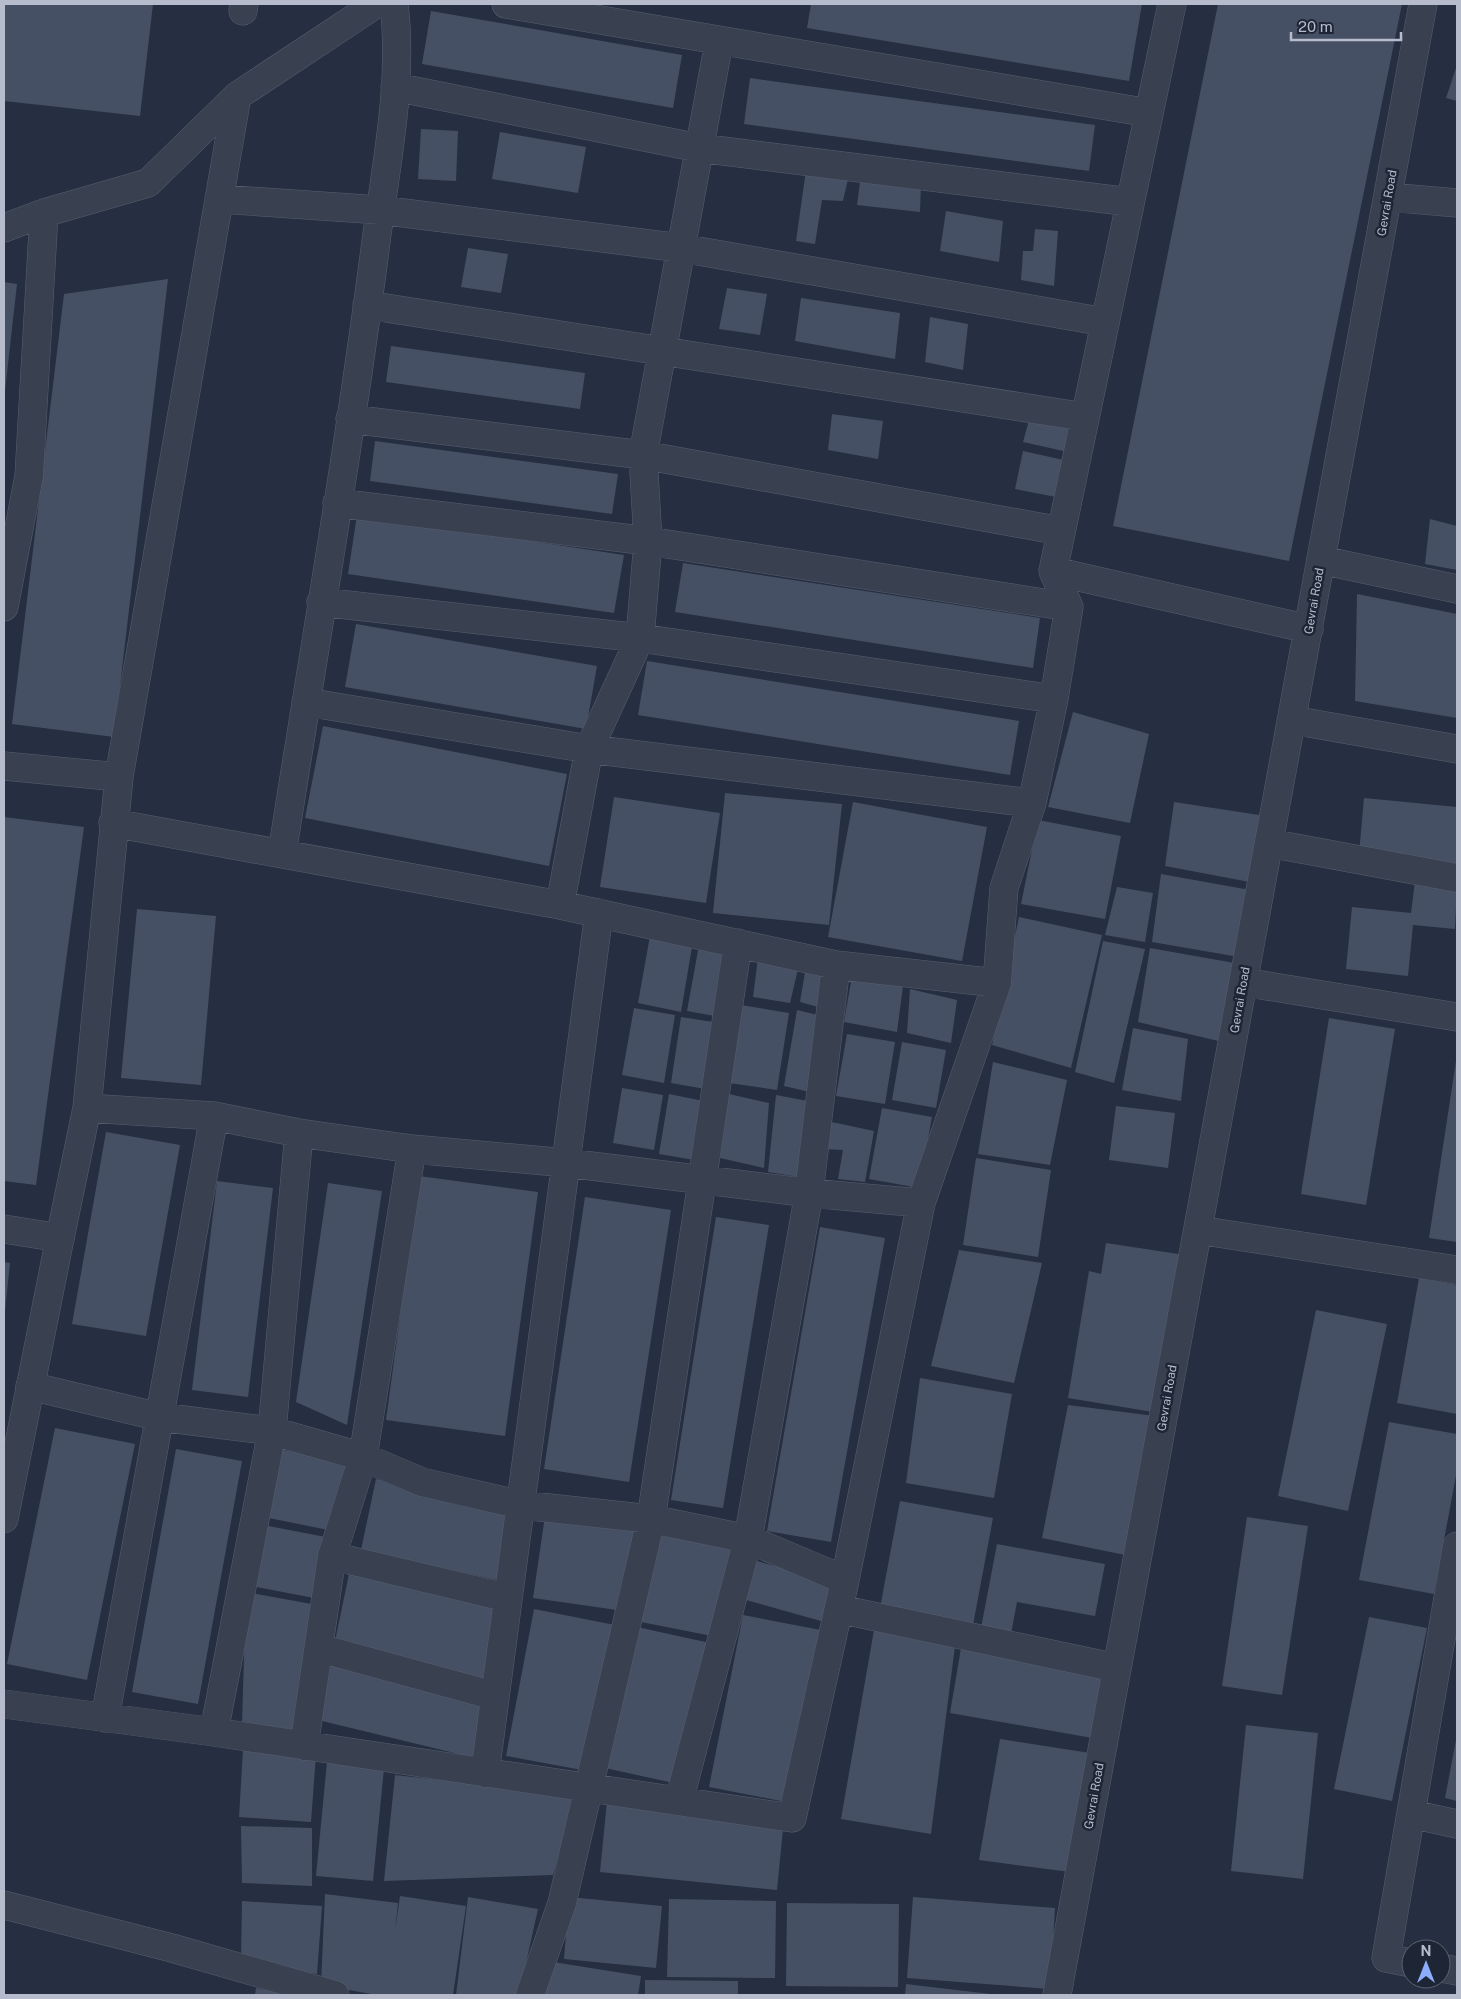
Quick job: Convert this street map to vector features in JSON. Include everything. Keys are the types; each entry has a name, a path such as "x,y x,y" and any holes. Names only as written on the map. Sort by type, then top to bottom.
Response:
{"street":[{"path":"4,228 44,213 148,182 237,96 376,4"},
{"path":"282,854 368,305 395,87 398,32 394,4"},
{"path":"506,4 719,42 1149,113"},
{"path":"4,1704 214,1732 792,1818 839,1610 920,1204 997,984 1004,888 1032,803 1054,699 1069,607 1053,571 1172,4"},
{"name":"Gevrai Road","path":"1057,1995 1423,4"},
{"path":"560,905 589,749 640,638 648,541 643,455 719,42"},
{"path":"395,87 699,148 1130,202"},
{"path":"4,1519 87,1108 113,823 119,777 237,96"},
{"path":"1388,196 1457,202"},
{"path":"219,199 380,210 681,248 1105,322"},
{"path":"4,607 29,476 44,213"},
{"path":"368,305 1085,417"},
{"path":"350,419 643,455 1061,531"},
{"path":"337,502 648,541 1069,607"},
{"path":"1321,560 1457,589"},
{"path":"1053,571 1309,629"},
{"path":"321,602 640,638 1054,699"},
{"path":"306,702 589,749 1032,803"},
{"path":"1292,720 1457,750"},
{"path":"4,766 119,777"},
{"path":"113,823 560,905 836,965 997,984"},
{"path":"1269,843 1457,878"},
{"path":"484,1773 599,913"},
{"path":"530,1995 562,1903 591,1788 651,1519 738,943"},
{"path":"680,1802 748,1539 809,1193 836,965"},
{"path":"1244,982 1457,1017"},
{"path":"87,1108 214,1116 299,1133 412,1149 567,1163 702,1178 809,1193 920,1204"},
{"path":"105,1718 214,1116"},
{"path":"214,1732 272,1432 299,1133"},
{"path":"304,1746 332,1556 364,1457 412,1149"},
{"path":"4,1229 60,1238"},
{"path":"1198,1230 1457,1270"},
{"path":"30,1386 160,1417 272,1432 364,1457 422,1482 521,1505 651,1519 748,1539 845,1580"},
{"path":"1401,1961 1386,1958 1457,1546"},
{"path":"332,1556 508,1598"},
{"path":"839,1610 1117,1668"},
{"path":"319,1648 495,1696"},
{"path":"1411,1814 1457,1824"},
{"path":"4,1905 172,1948 335,1995"}],"building":[{"path":"4,4 153,4 140,116 4,101"},
{"path":"811,4 1142,4 1129,81 807,28"},
{"path":"1218,4 1402,4 1289,561 1113,526"},
{"path":"431,11 682,55 673,108 422,64"},
{"path":"1457,65 1457,101 1446,98"},
{"path":"750,78 1095,125 1089,171 744,124"},
{"path":"421,129 458,131 456,181 418,179"},
{"path":"500,132 586,147 578,193 492,179"},
{"path":"806,170 849,175 843,201 822,200 815,244 796,241"},
{"path":"861,175 921,183 920,212 857,205"},
{"path":"946,211 1003,221 999,262 940,251"},
{"path":"1035,229 1058,231 1054,286 1021,280 1023,251 1033,251"},
{"path":"468,248 508,254 501,293 461,287"},
{"path":"168,279 114,737 12,724 64,294"},
{"path":"4,282 17,284 5,391 4,391"},
{"path":"727,288 767,294 760,335 719,329"},
{"path":"801,298 900,313 895,359 795,341"},
{"path":"930,317 968,324 963,370 925,362"},
{"path":"391,346 585,373 580,409 386,382"},
{"path":"832,414 883,421 878,459 828,450"},
{"path":"1029,420 1072,427 1068,452 1023,442"},
{"path":"375,441 618,474 612,514 370,481"},
{"path":"1023,451 1068,461 1061,498 1015,489"},
{"path":"357,515 624,555 614,613 348,574"},
{"path":"1430,519 1457,526 1457,570 1425,564"},
{"path":"683,563 1040,618 1033,668 675,612"},
{"path":"1357,594 1457,614 1457,718 1355,701"},
{"path":"356,624 597,666 586,729 345,687"},
{"path":"647,661 1019,721 1010,775 638,715"},
{"path":"1073,712 1149,734 1130,823 1048,807"},
{"path":"323,726 567,774 549,866 305,818"},
{"path":"725,793 842,804 829,925 713,913"},
{"path":"614,797 720,813 706,903 600,887"},
{"path":"1364,798 1457,807 1456,864 1359,854"},
{"path":"853,802 987,827 962,961 828,937"},
{"path":"1174,802 1266,816 1255,883 1165,866"},
{"path":"4,817 84,827 36,1185 4,1181"},
{"path":"1038,820 1121,836 1105,919 1021,904"},
{"path":"1161,874 1250,890 1239,957 1152,942"},
{"path":"1415,881 1457,886 1455,929 1413,925 1408,976 1346,969 1352,907 1411,913"},
{"path":"1117,887 1153,893 1145,942 1105,935"},
{"path":"137,909 216,916 201,1085 121,1078"},
{"path":"1019,917 1102,935 1071,1068 992,1045"},
{"path":"651,930 693,941 681,1012 638,1003"},
{"path":"1103,941 1145,949 1114,1083 1075,1072"},
{"path":"699,945 733,951 720,1017 687,1011"},
{"path":"1150,948 1240,964 1227,1043 1138,1022"},
{"path":"758,958 799,965 790,1003 753,997"},
{"path":"806,966 832,974 825,1009 800,1002"},
{"path":"852,976 903,986 897,1032 844,1022"},
{"path":"910,989 957,1000 951,1043 907,1033"},
{"path":"741,1005 789,1013 777,1090 729,1083"},
{"path":"634,1008 675,1015 664,1083 622,1075"},
{"path":"797,1010 826,1017 814,1093 784,1086"},
{"path":"681,1017 720,1023 711,1090 671,1083"},
{"path":"1329,1018 1395,1029 1366,1205 1301,1194"},
{"path":"1133,1028 1188,1039 1181,1101 1122,1090"},
{"path":"847,1034 895,1042 885,1104 836,1096"},
{"path":"902,1042 946,1050 936,1108 892,1100"},
{"path":"1457,1061 1457,1242 1429,1238"},
{"path":"993,1062 1067,1080 1050,1165 978,1154"},
{"path":"622,1088 663,1095 654,1150 613,1143"},
{"path":"669,1094 708,1102 700,1161 659,1154"},
{"path":"729,1094 769,1103 764,1168 720,1158"},
{"path":"776,1095 813,1102 805,1178 768,1172"},
{"path":"1116,1106 1175,1113 1168,1168 1109,1160"},
{"path":"882,1108 932,1117 919,1188 869,1179"},
{"path":"827,1121 874,1131 865,1182 838,1179 843,1150 821,1149"},
{"path":"106,1132 180,1145 146,1336 72,1324"},
{"path":"976,1158 1051,1170 1038,1257 963,1245"},
{"path":"419,1176 538,1192 505,1436 386,1420"},
{"path":"217,1181 273,1188 248,1397 192,1390"},
{"path":"328,1183 382,1191 347,1425 296,1402"},
{"path":"585,1197 671,1210 629,1482 544,1469"},
{"path":"716,1217 769,1225 723,1508 671,1500"},
{"path":"820,1227 885,1238 831,1542 767,1531"},
{"path":"1106,1243 1185,1255 1159,1413 1068,1398 1089,1271 1101,1274"},
{"path":"959,1250 1042,1263 1014,1383 931,1366"},
{"path":"4,1262 10,1263 5,1311 4,1311"},
{"path":"1419,1278 1457,1285 1457,1414 1397,1403"},
{"path":"1316,1310 1387,1324 1348,1511 1278,1496"},
{"path":"920,1378 1012,1394 994,1498 906,1483"},
{"path":"1068,1405 1155,1416 1130,1556 1042,1538"},
{"path":"1389,1422 1457,1434 1457,1470 1434,1594 1359,1580"},
{"path":"55,1428 135,1444 87,1680 7,1664"},
{"path":"176,1449 242,1461 198,1704 132,1692"},
{"path":"279,1449 347,1463 333,1531 264,1517"},
{"path":"376,1479 512,1509 497,1580 361,1550"},
{"path":"900,1501 993,1518 973,1625 880,1608"},
{"path":"545,1516 635,1529 624,1611 533,1598"},
{"path":"1247,1517 1308,1526 1282,1695 1222,1686"},
{"path":"263,1525 331,1538 319,1599 251,1586"},
{"path":"660,1536 739,1547 712,1636 641,1622"},
{"path":"997,1544 1105,1564 1095,1616 1017,1602 1011,1634 981,1628"},
{"path":"757,1561 839,1584 828,1623 746,1600"},
{"path":"350,1569 496,1605 482,1683 335,1641"},
{"path":"246,1592 317,1605 298,1730 242,1723"},
{"path":"534,1609 615,1625 587,1771 506,1756"},
{"path":"743,1615 826,1631 791,1803 709,1787"},
{"path":"1369,1617 1427,1628 1392,1801 1334,1789"},
{"path":"637,1627 710,1643 678,1784 605,1768"},
{"path":"874,1630 955,1646 931,1834 841,1819"},
{"path":"961,1648 1110,1674 1098,1739 950,1713"},
{"path":"332,1661 485,1701 475,1758 318,1720"},
{"path":"1246,1725 1318,1733 1303,1879 1231,1871"},
{"path":"1000,1739 1090,1753 1070,1872 979,1860"},
{"path":"1457,1740 1457,1801 1445,1798"},
{"path":"243,1750 316,1755 311,1822 239,1817"},
{"path":"327,1762 384,1768 373,1881 316,1876"},
{"path":"395,1775 577,1795 553,1875 384,1881"},
{"path":"607,1801 784,1819 777,1890 600,1872"},
{"path":"241,1826 312,1828 312,1886 242,1883"},
{"path":"325,1894 398,1903 395,1931 400,1896 466,1906 453,1995 377,1995 321,1985"},
{"path":"468,1897 538,1909 519,1995 456,1995"},
{"path":"569,1897 662,1906 656,1968 564,1959"},
{"path":"913,1897 1055,1908 1050,1989 907,1978"},
{"path":"669,1899 776,1901 775,1978 667,1977"},
{"path":"242,1901 322,1906 317,1974 241,1960"},
{"path":"787,1903 899,1904 898,1987 786,1986"},
{"path":"547,1961 641,1976 638,1995 541,1995"},
{"path":"645,1980 738,1981 738,1995 645,1995"},
{"path":"906,1984 990,1994 990,1995 905,1995"},
{"path":"256,1988 287,1994 255,1995"}]}
